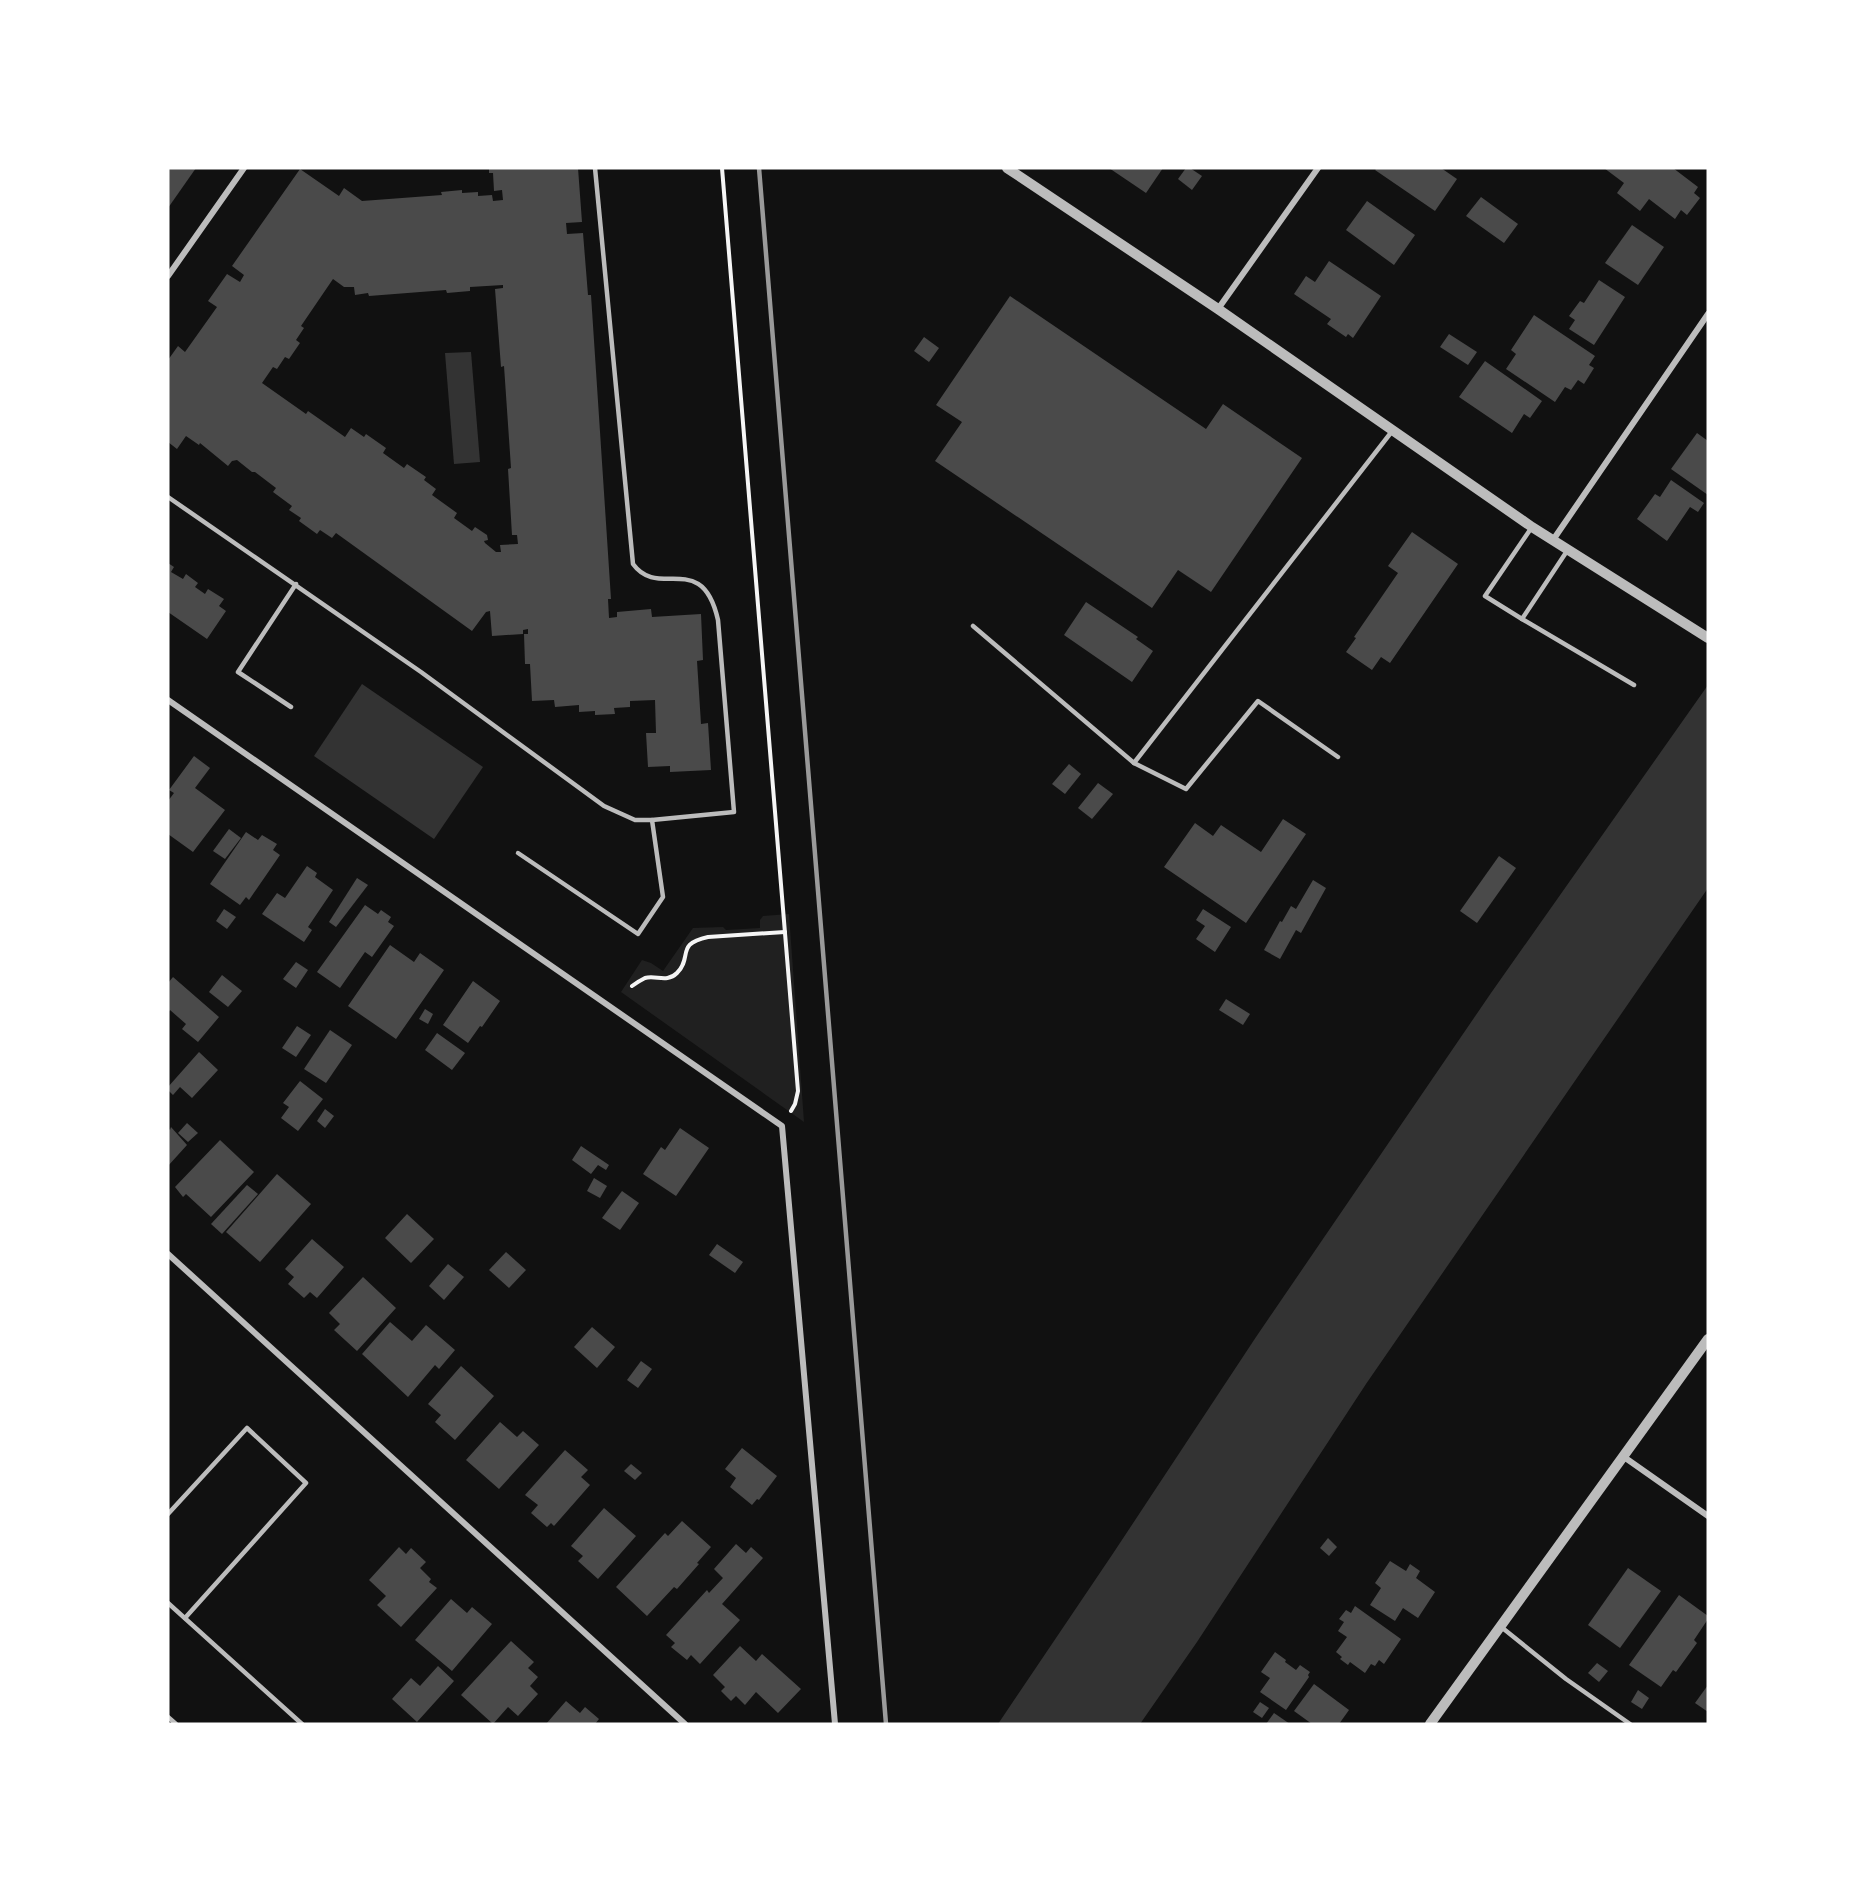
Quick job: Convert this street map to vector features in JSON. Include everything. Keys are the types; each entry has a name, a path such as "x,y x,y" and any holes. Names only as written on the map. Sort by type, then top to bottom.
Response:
{"street":[{"path":"168,276 244,168"},
{"path":"1007,168 1218,309 1532,527 1705,636"},
{"path":"1218,309 1318,168"},
{"path":"1553,540 1708,314"},
{"path":"168,700 782,1126 835,1724"},
{"path":"168,1254 684,1724"},
{"path":"1430,1724 1708,1339"},
{"path":"1624,1457 1708,1516"}],"lane":[{"path":"168,497 421,672 604,806 635,820 734,812 718,620 714,603 705,589 693,581 649,576 638,572 633,564 595,168"},
{"path":"1134,763 1393,430"},
{"path":"1532,527 1485,596 1634,686"},
{"path":"1522,619 1569,549"},
{"path":"291,707 238,672 296,584"},
{"path":"973,626 1134,763 1186,789 1258,701 1338,757"},
{"path":"518,853 638,934 663,897 652,820"},
{"path":"168,1514 247,1428 306,1483 185,1618"},
{"path":"168,1603 302,1724"},
{"path":"1500,1626 1566,1679 1630,1724"},
{"path":"168,1717 176,1724"}],"path":[{"path":"722,168 798,1091 795,1104 782,1126"},
{"path":"632,986 646,978 664,979 675,975 682,965 686,949 696,939 785,932"}],"shaded area":[{"path":"471,352 480,462 454,464 445,353"},
{"path":"362,684 483,767 434,839 314,756"},
{"path":"1708,685 1708,888 1366,1384 1197,1642 1140,1724 998,1724 1256,1337 1491,993"},
{"path":"789,914 804,1122 621,992 642,960 663,971 693,928 723,927 726,930 760,928 760,920 763,916"}],"building":[{"path":"168,168 196,168 168,208"},
{"path":"489,168 578,168 582,222 566,223 567,234 583,233 588,295 591,295 611,599 608,599 609,618 617,617 617,612 651,609 652,617 701,614 703,660 697,661 701,724 708,723 711,770 670,772 670,766 648,767 646,733 656,733 655,700 630,701 630,707 614,708 615,714 595,715 595,711 579,712 579,705 555,707 554,700 532,701 530,664 525,664 524,634 528,634 528,629 523,630 523,634 492,636 490,611 486,612 472,631 336,533 332,538 320,530 317,534 299,521 301,518 289,510 292,506 273,492 276,488 237,460 232,461 228,466 200,443 199,445 186,436 177,449 168,442 168,360 178,346 185,352 217,307 208,301 227,274 240,282 244,275 232,266 300,169 339,196 344,188 362,201 442,195 441,192 462,190 462,193 478,192 478,196 492,195 493,201 503,200 502,190 494,191 493,173 489,173","holes":["333,279 344,287 354,287 355,295 368,293 369,296 446,290 447,293 470,291 470,287 503,285 503,288 495,289 501,367 504,366 511,468 508,469 512,535 517,535 518,544 500,545 501,552 496,552 485,543 484,541 488,540 487,535 475,527 472,531 454,518 457,513 432,495 436,489 424,480 426,477 407,464 404,468 383,453 386,448 366,434 364,437 351,428 345,437 308,411 306,414 262,383 273,367 277,369 285,357 289,359 300,343 296,340 304,328 301,326"]},
{"path":"1109,168 1163,168 1146,193"},
{"path":"1186,168 1202,176 1192,190 1178,179"},
{"path":"1377,168 1441,168 1457,179 1435,211 1375,170"},
{"path":"1604,168 1673,168 1698,187 1694,193 1700,198 1687,215 1681,210 1675,219 1649,199 1640,211 1617,193 1624,183"},
{"path":"1481,197 1518,224 1504,243 1466,216"},
{"path":"1367,201 1415,235 1394,265 1346,230"},
{"path":"1632,225 1664,247 1638,285 1605,263"},
{"path":"1329,261 1381,296 1353,338 1348,334 1346,337 1327,324 1331,319 1294,294 1306,276 1315,282"},
{"path":"1599,280 1625,297 1594,345 1569,329 1575,320 1569,316 1580,301 1584,303"},
{"path":"1010,296 1206,429 1223,404 1302,458 1211,592 1178,570 1152,608 935,461 962,422 936,405"},
{"path":"1534,315 1595,356 1589,365 1594,368 1584,384 1578,380 1571,390 1565,387 1555,402 1506,369 1516,354 1511,350"},
{"path":"1449,334 1477,352 1468,365 1440,347"},
{"path":"924,337 939,348 929,362 914,351"},
{"path":"1485,361 1542,401 1530,418 1524,414 1512,433 1459,397"},
{"path":"1697,433 1708,441 1708,495 1671,469"},
{"path":"1671,480 1704,503 1698,512 1690,507 1667,541 1637,519 1655,494 1660,497"},
{"path":"1412,532 1458,564 1390,663 1381,657 1372,670 1346,652 1398,573 1388,566"},
{"path":"168,563 174,567 171,572 183,579 186,574 198,583 195,587 205,594 208,589 224,599 219,606 226,611 207,639 168,612"},
{"path":"1086,602 1138,637 1136,639 1153,651 1132,682 1064,635"},
{"path":"194,756 210,768 195,788 225,810 193,852 168,834 168,801 174,793 169,790"},
{"path":"1069,764 1081,774 1065,794 1052,784"},
{"path":"1098,783 1113,794 1092,819 1078,808"},
{"path":"1283,819 1306,834 1246,923 1164,867 1195,823 1213,836 1221,825 1261,852"},
{"path":"229,829 241,838 225,859 213,851"},
{"path":"246,832 258,840 262,835 277,844 273,850 280,855 249,900 246,897 240,905 210,884"},
{"path":"1499,856 1516,868 1477,923 1460,911"},
{"path":"307,866 317,873 315,877 333,890 308,927 312,930 304,942 262,914 277,893 285,898"},
{"path":"357,878 368,885 336,927 329,922"},
{"path":"1313,880 1326,888 1301,933 1296,930 1280,959 1264,950 1280,921 1282,922 1291,906 1296,909"},
{"path":"365,905 378,914 381,910 391,917 388,922 394,926 372,957 365,952 340,988 317,972"},
{"path":"224,909 236,917 227,929 216,921"},
{"path":"1203,909 1231,927 1215,952 1196,939 1205,926 1196,920"},
{"path":"390,945 414,962 420,953 444,970 396,1039 348,1006"},
{"path":"296,962 308,970 296,988 283,979"},
{"path":"222,975 242,991 228,1007 209,992"},
{"path":"173,977 219,1017 198,1042 182,1029 186,1024 170,1010 168,1013 168,983"},
{"path":"473,981 500,1001 468,1043 443,1025"},
{"path":"1226,999 1250,1014 1243,1025 1219,1010"},
{"path":"425,1009 433,1014 428,1024 419,1019"},
{"path":"297,1026 311,1035 296,1057 282,1048"},
{"path":"330,1030 352,1045 326,1083 304,1069"},
{"path":"437,1033 465,1053 452,1070 425,1050"},
{"path":"199,1052 218,1070 192,1098 180,1087 173,1095 168,1087"},
{"path":"300,1081 323,1099 298,1131 281,1118 289,1107 283,1103"},
{"path":"325,1109 334,1116 325,1128 317,1121"},
{"path":"187,1123 198,1133 188,1142 178,1133"},
{"path":"171,1127 187,1145 168,1166 168,1128 170,1130"},
{"path":"680,1128 709,1148 676,1196 643,1174 661,1147 665,1150"},
{"path":"220,1140 254,1172 211,1217 186,1194 183,1197 175,1187"},
{"path":"581,1146 609,1165 606,1170 598,1165 591,1174 572,1160"},
{"path":"277,1174 311,1204 260,1262 226,1232"},
{"path":"594,1178 607,1186 600,1198 587,1191"},
{"path":"247,1185 258,1194 222,1234 211,1224"},
{"path":"622,1191 639,1203 620,1230 602,1218"},
{"path":"407,1214 434,1239 411,1263 385,1238"},
{"path":"312,1239 344,1267 317,1298 310,1292 304,1298 288,1284 294,1277 285,1269"},
{"path":"717,1244 743,1262 735,1273 709,1255"},
{"path":"506,1252 526,1270 509,1288 489,1270"},
{"path":"448,1264 464,1277 444,1300 429,1286"},
{"path":"363,1277 396,1308 357,1351 334,1330 340,1324 329,1313"},
{"path":"390,1322 412,1341 426,1325 455,1350 439,1369 435,1365 408,1397 362,1354"},
{"path":"592,1327 615,1347 597,1368 574,1347"},
{"path":"641,1361 652,1369 638,1388 627,1380"},
{"path":"461,1366 494,1396 455,1440 435,1422 441,1415 428,1404"},
{"path":"500,1422 517,1437 523,1431 539,1445 499,1489 466,1460"},
{"path":"742,1448 777,1476 759,1500 757,1499 752,1505 730,1487 736,1478 725,1469"},
{"path":"565,1450 588,1470 581,1477 590,1485 554,1526 551,1523 547,1527 531,1513 538,1505 525,1495"},
{"path":"631,1464 642,1473 635,1480 624,1471"},
{"path":"604,1508 636,1536 598,1579 578,1561 583,1556 571,1546"},
{"path":"682,1521 711,1547 677,1589 674,1587 647,1616 616,1587 665,1533 668,1536"},
{"path":"1328,1538 1337,1547 1329,1556 1320,1548"},
{"path":"736,1544 746,1553 751,1547 763,1558 722,1604 740,1620 700,1664 691,1655 687,1660 671,1647 675,1643 666,1635 707,1590 709,1593 723,1578 714,1569"},
{"path":"399,1547 406,1554 411,1548 426,1562 420,1568 431,1579 429,1582 437,1588 401,1627 377,1605 386,1596 369,1580"},
{"path":"1390,1561 1406,1571 1410,1564 1420,1571 1416,1578 1435,1592 1418,1618 1403,1608 1395,1621 1370,1605 1381,1588 1375,1583"},
{"path":"1628,1568 1661,1591 1620,1648 1588,1625"},
{"path":"1679,1595 1708,1616 1708,1619 1694,1640 1697,1643 1676,1672 1673,1670 1661,1687 1629,1665"},
{"path":"451,1599 467,1613 472,1607 492,1624 452,1671 415,1640"},
{"path":"1355,1606 1401,1639 1384,1664 1379,1660 1375,1666 1371,1664 1365,1673 1350,1662 1348,1665 1340,1659 1342,1657 1336,1652 1347,1637 1338,1631 1344,1622 1339,1619 1346,1610 1351,1613"},
{"path":"511,1641 534,1662 528,1668 538,1677 530,1686 538,1694 518,1716 508,1707 493,1724 461,1695"},
{"path":"740,1646 756,1661 762,1654 801,1689 778,1713 756,1692 745,1705 736,1696 731,1701 721,1691 725,1687 713,1675"},
{"path":"1275,1652 1296,1670 1300,1665 1310,1672 1309,1677 1286,1710 1260,1692 1270,1678 1261,1672"},
{"path":"1597,1663 1608,1671 1599,1682 1588,1673"},
{"path":"438,1666 454,1681 417,1722 392,1699 411,1678 420,1686"},
{"path":"1314,1684 1349,1710 1339,1724 1312,1724 1294,1711"},
{"path":"1708,1685 1708,1712 1695,1703"},
{"path":"1638,1690 1649,1698 1642,1709 1631,1702"},
{"path":"566,1701 580,1713 585,1707 599,1719 595,1724 546,1724"},
{"path":"1260,1702 1269,1708 1262,1718 1253,1712"},
{"path":"1274,1713 1290,1724 1266,1724"}],"railway":[{"path":"759,168 886,1724"}]}
